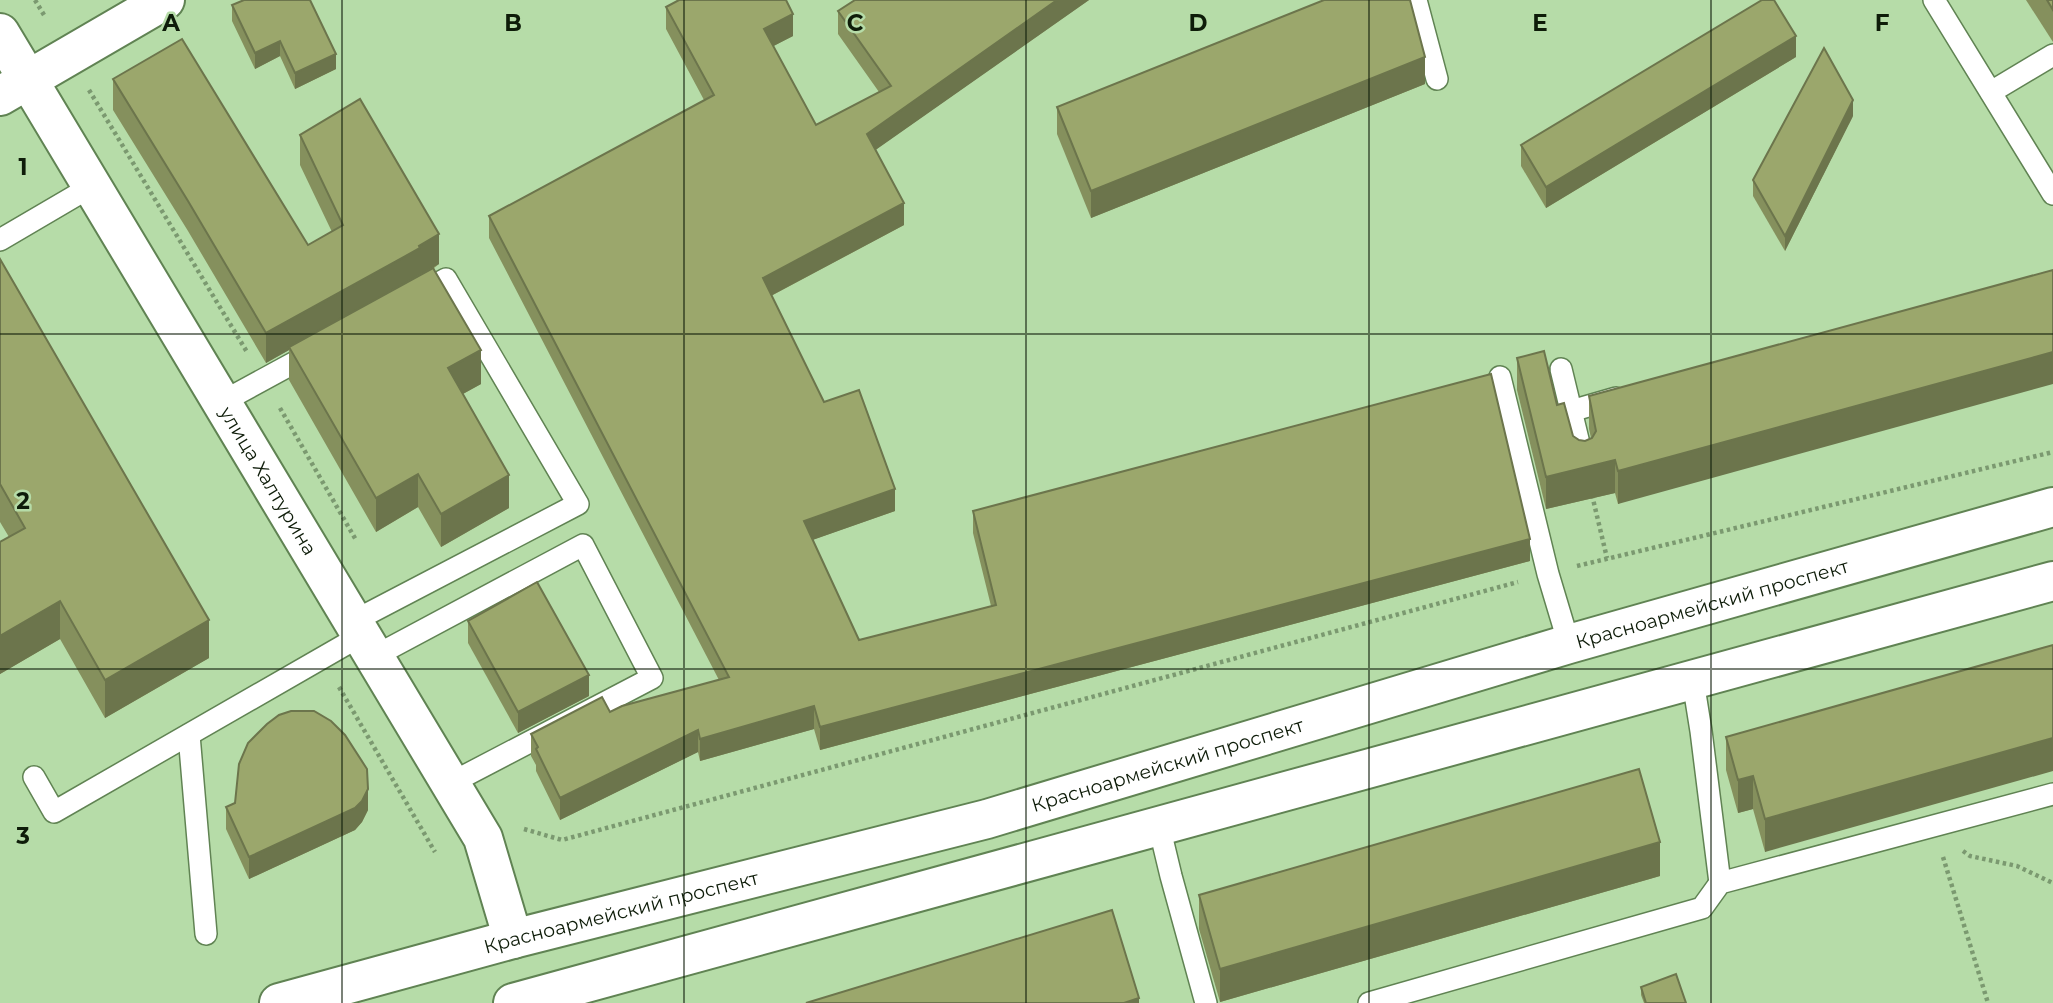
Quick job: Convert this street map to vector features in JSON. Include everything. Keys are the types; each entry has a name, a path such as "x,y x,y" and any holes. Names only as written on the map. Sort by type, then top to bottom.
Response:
{"main road":[{"path":"14,88 165,0"},
{"name":"улица Халтурина","path":"0,33 14,88 92,186 484,838 513,939"},
{"name":"Красноармейский проспект","path":"279,1003 513,939 987,819 1569,644 2053,507"},
{"path":"513,1003 2053,581"}],"lane":[{"path":"1416,0 1437,79"},
{"path":"1934,0 2053,194"},
{"path":"1991,92 2053,55"},
{"path":"0,240 92,186"},
{"path":"34,777 54,812 363,638 578,504 446,279 398,306"},
{"path":"222,402 326,346"},
{"path":"1561,369 1583,460"},
{"path":"1500,377 1548,574 1569,644"},
{"path":"1571,411 1636,392"},
{"path":"363,638 583,545 652,678 451,783"},
{"path":"1693,681 1702,731 1720,884"},
{"path":"189,735 206,934"},
{"path":"1369,1003 1702,908 1720,884 1934,830 2053,794"},
{"path":"1159,826 1206,1003"}],"path":[{"path":"35,0 44,15"},
{"path":"84,81 264,380 358,543"},
{"path":"518,820 525,830 562,840 1607,558 2053,452"},
{"path":"1583,460 1607,558"},
{"path":"1934,830 1970,856 2017,866 2053,883"},
{"path":"1934,830 1989,1003"}],"building":[{"path":"244,0 310,0 336,54 295,73 280,41 255,53 232,5"},
{"path":"679,0 786,0 793,14 764,29 816,125 891,86 838,11 855,0 1057,0 867,134 904,203 763,278 824,402 859,390 895,489 804,521 859,640 996,605 973,511 1491,374 1530,539 820,727 814,706 700,739 698,730 560,798 531,734 602,697 610,712 622,706 729,677 489,216 714,95 666,7"},
{"path":"1324,0 1410,0 1425,57 1091,191 1057,107"},
{"path":"1762,0 1774,0 1796,36 1546,187 1521,145"},
{"path":"182,39 308,245 343,225 300,135 360,99 439,234 419,246 420,248 266,333 113,79"},
{"path":"1824,48 1853,100 1785,236 1753,180"},
{"path":"0,259 209,620 105,680 60,601 0,636 0,542 25,528 0,484"},
{"path":"433,268 481,350 448,368 509,475 441,514 418,474 376,498 289,347"},
{"path":"2053,270 2053,352 1618,471 1615,460 1546,477 1517,358 1544,351 1557,405 1564,403 1573,436 1585,441 1592,438 1596,431 1589,396"},
{"path":"537,582 589,675 518,712 468,621"},
{"path":"2053,645 2053,738 1765,819 1753,776 1738,780 1726,737"},
{"path":"291,711 314,711 331,721 345,735 367,769 368,789 355,808 249,857 226,807 235,803 239,764 248,743 279,715"},
{"path":"1639,769 1660,842 1220,969 1199,895"},
{"path":"1112,910 1139,998 1124,1003 806,1003"},
{"path":"1676,974 1686,1003 1646,1003 1641,987"}]}
